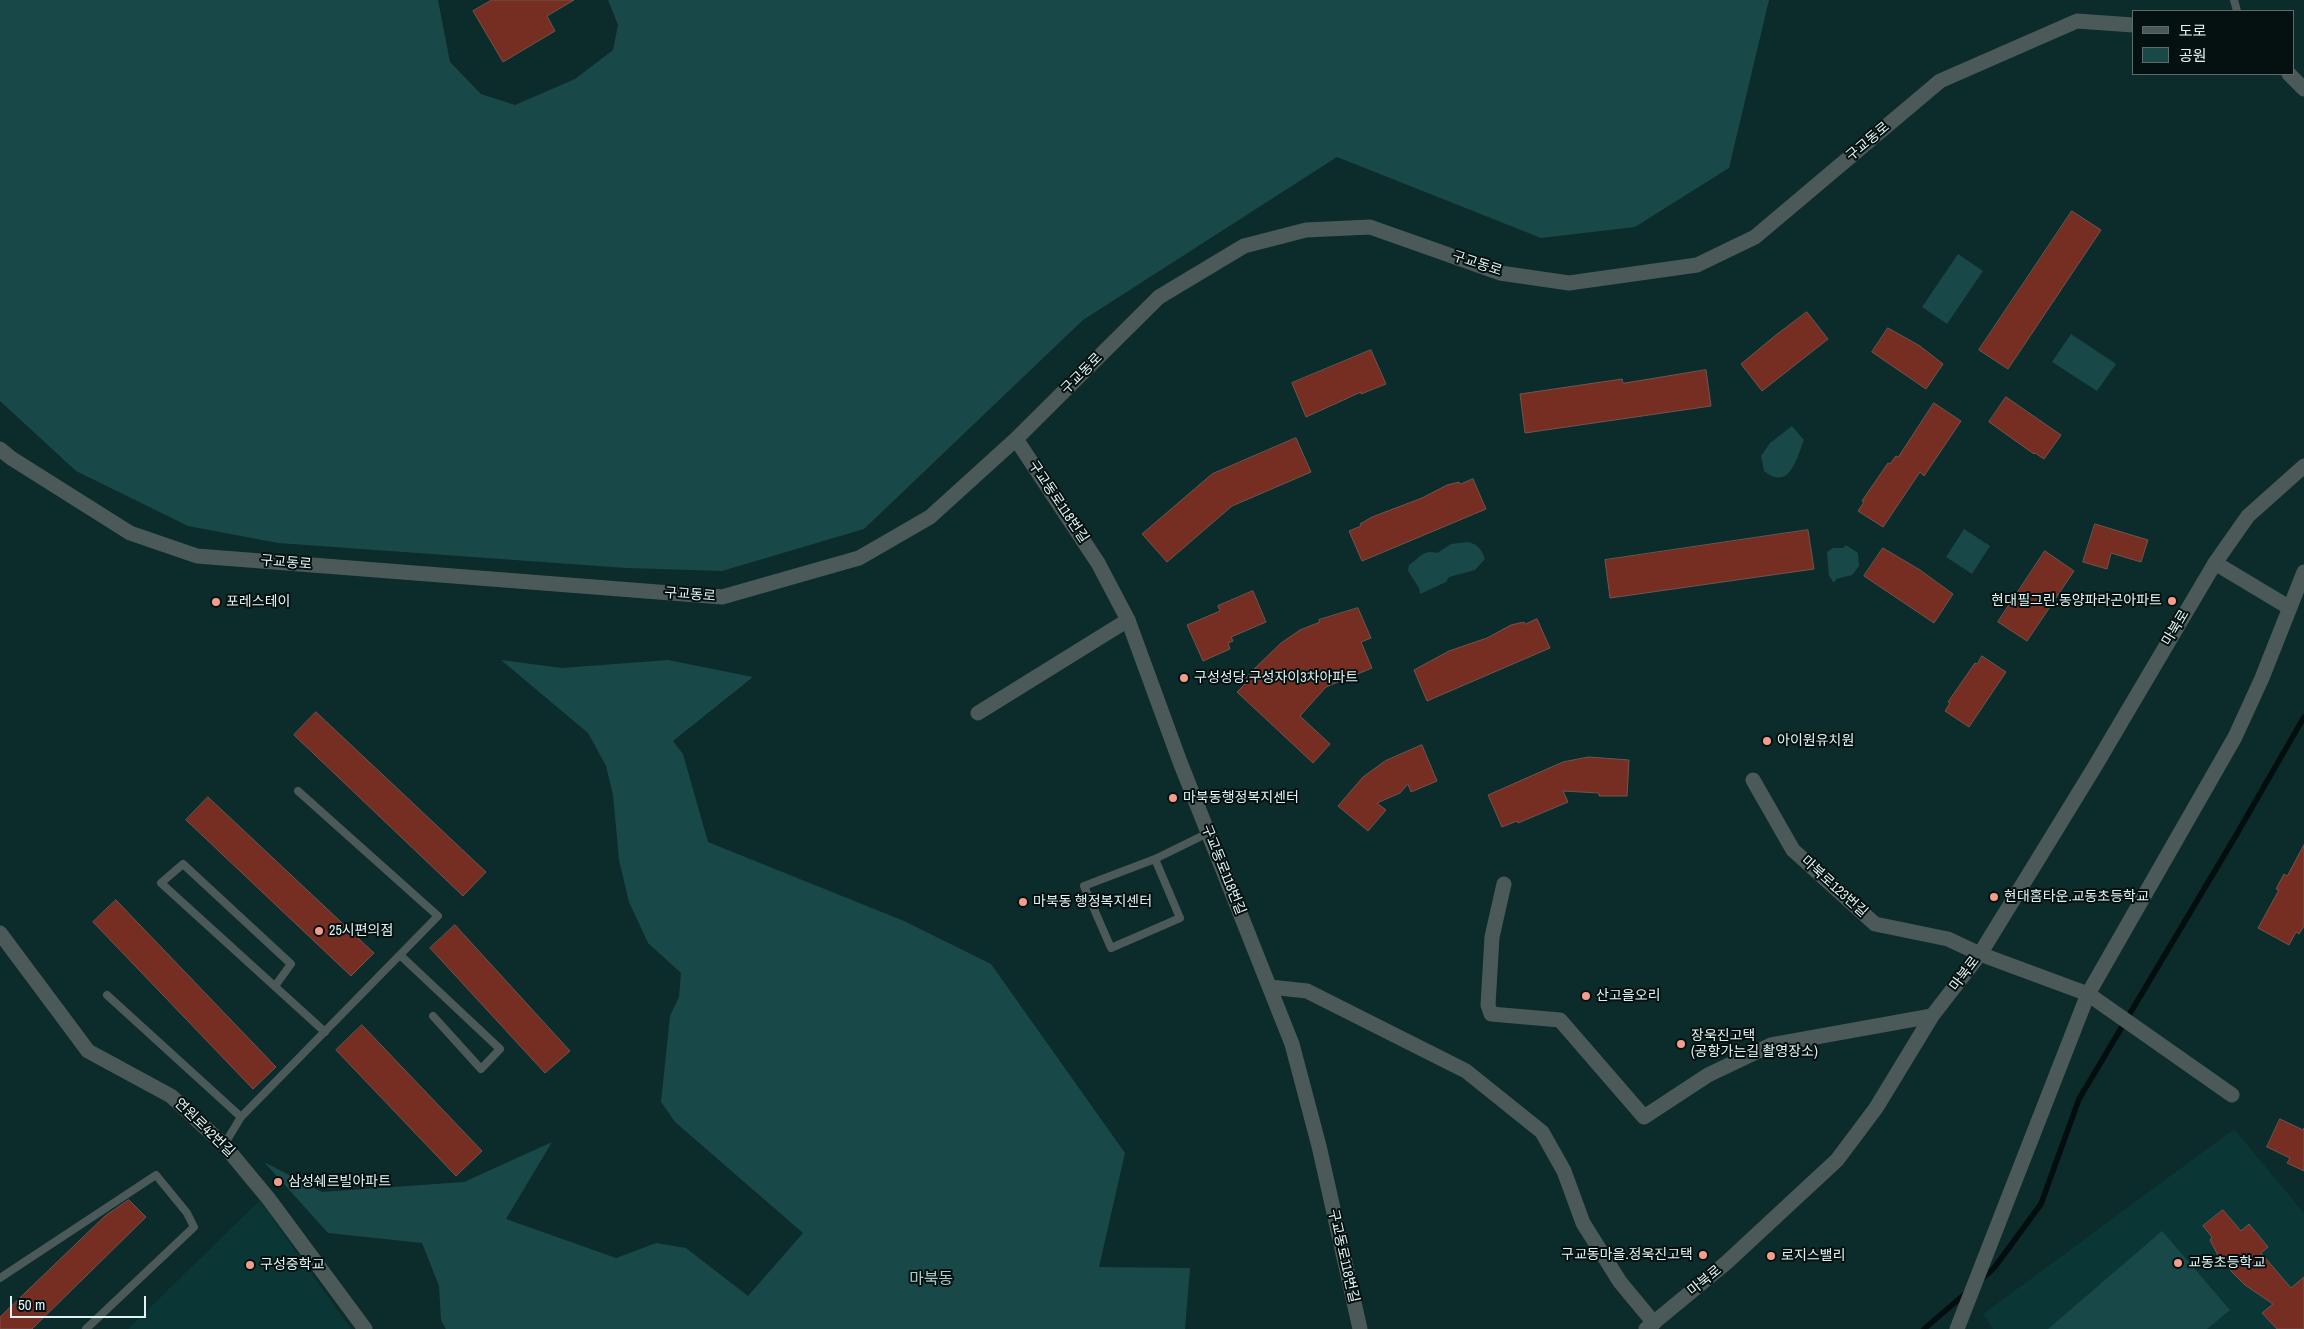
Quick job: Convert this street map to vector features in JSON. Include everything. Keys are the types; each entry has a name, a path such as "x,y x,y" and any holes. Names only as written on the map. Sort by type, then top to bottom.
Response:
{"street":[{"name":"구교동로","path":"0,449 11,458 130,533 197,556 722,597 859,558 930,517 1016,439 1160,297 1244,246 1306,230 1370,227 1500,273 1569,283 1696,265 1755,237 1940,81 2077,21 2132,25"},
{"path":"2290,75 2304,89"},
{"name":"구교동로118번길","path":"1016,439 1098,563 1128,620 1208,833 1270,987 1292,1044 1319,1146 1360,1329"},
{"name":"마북로","path":"1650,1326 1726,1264 1837,1160 1876,1108 1932,1016 1980,954 2094,768 2215,563 2248,516 2304,466"},
{"path":"2215,563 2290,608"},
{"path":"1957,1329 2088,994 2235,737 2262,678 2304,572"},
{"path":"978,714 1128,620"},
{"name":"마북로123번길","path":"1753,780 1793,850 1875,924 1948,939 1980,954 2088,994 2232,1094"},
{"path":"1504,884 1492,937 1488,1005 1491,1014 1560,1020 1644,1117 1708,1075 1771,1045 1932,1016"},
{"name":"연원로42번길","path":"0,933 88,1051 171,1096 224,1145 268,1198 365,1329"},
{"path":"1270,987 1307,991 1466,1071 1542,1132 1564,1171 1583,1223 1650,1326"}],"lane":[{"path":"224,1145 241,1117 438,916 298,791"},
{"path":"1155,859 1180,918 1111,948 1084,886 1155,859 1208,833"},
{"path":"275,986 291,964 183,864 161,883 325,1032"},
{"path":"400,955 500,1049 481,1069 432,1016"},
{"path":"107,995 241,1117"},
{"path":"0,1278 156,1175 187,1213 194,1227 86,1329"}],"shaded area":[{"name":"교동초등학교","path":"2234,1129 2304,1213 2304,1329 1993,1329 1983,1314"},
{"name":"구성중학교","path":"259,1201 351,1329 128,1329"}],"green space":[{"path":"0,0 438,0 450,62 481,94 515,105 575,79 613,50 618,25 608,0 1769,0 1729,168 1635,227 1541,238 1337,157 1083,320 864,529 722,571 626,568 278,543 188,526 76,471 0,401"},
{"path":"1958,254 1983,271 1947,324 1922,307"},
{"path":"2071,334 2116,364 2097,391 2052,362"},
{"path":"1792,426 1804,440 1791,470 1786,475 1780,477 1773,476 1764,471 1761,456 1770,443"},
{"path":"1964,529 1990,546 1972,574 1946,557"},
{"path":"1468,542 1479,548 1485,559 1475,570 1449,577 1446,582 1420,594 1419,588 1408,571 1409,565 1425,553 1437,553 1451,544"},
{"path":"1846,545 1858,553 1859,566 1852,575 1836,579 1834,583 1829,576 1827,552 1833,548 1843,548"},
{"path":"501,660 562,668 668,660 753,677 673,741 683,754 708,842 904,921 991,964 1125,1153 1099,1267 1190,1268 1185,1329 446,1329 441,1320 439,1286 422,1243 328,1233 264,1162 322,1192 464,1182 552,1142 506,1219 616,1258 656,1243 686,1248 748,1296 803,1233 675,1122 661,1102 670,1016 679,997 681,973 648,943 629,902 619,860 613,795 606,766 588,733"},
{"path":"2162,1231 2230,1310 2207,1329 2048,1329"}],"building":[{"path":"492,0 574,0 547,16 555,31 503,62 473,11"},
{"path":"2072,211 2101,230 2008,369 1979,350"},
{"path":"1807,312 1828,339 1762,391 1741,364"},
{"path":"1888,328 1920,346 1943,364 1926,389 1872,352"},
{"path":"1371,350 1386,384 1361,394 1361,392 1306,417 1292,383"},
{"path":"1706,370 1711,406 1525,433 1520,394 1622,379 1623,383"},
{"path":"2006,397 2061,435 2044,459 1989,422"},
{"path":"1934,403 1961,421 1924,476 1920,472 1883,527 1858,511 1864,502 1862,501 1888,463 1890,464 1896,456 1898,457"},
{"path":"1296,438 1311,472 1232,506 1167,562 1142,534 1212,474"},
{"path":"1473,479 1486,509 1362,561 1349,531 1361,526 1360,524 1372,517 1422,498 1447,485 1459,482 1460,484"},
{"path":"2095,524 2148,540 2141,562 2111,553 2107,569 2083,562"},
{"path":"1808,530 1814,569 1610,598 1605,560"},
{"path":"1883,548 1920,570 1953,594 1934,623 1864,576"},
{"path":"2045,551 2074,571 2027,641 1998,622"},
{"path":"1253,591 1266,622 1231,637 1233,641 1228,643 1230,649 1203,661 1187,625 1220,611 1218,606"},
{"path":"1358,608 1371,638 1361,642 1372,668 1326,687 1300,716 1330,744 1313,763 1237,692 1246,683 1244,681 1252,671 1281,643 1300,630 1320,622 1319,620"},
{"path":"1537,619 1550,648 1427,701 1414,670 1449,651 1487,638 1511,625 1524,622 1525,624"},
{"path":"1982,656 2006,672 1969,727 1945,711 1950,703 1948,702"},
{"path":"316,712 486,872 463,896 294,735"},
{"path":"1422,745 1437,781 1411,792 1408,784 1400,793 1377,803 1386,810 1368,831 1338,806 1363,777 1385,761"},
{"path":"1589,757 1629,760 1627,796 1599,796 1599,793 1563,791 1568,802 1518,823 1517,821 1502,827 1488,795 1563,762"},
{"path":"208,797 374,953 351,976 186,820"},
{"path":"2304,845 2304,926 2299,934 2296,932 2289,945 2258,928 2279,890 2276,889 2284,874 2287,876"},
{"path":"116,900 276,1067 253,1089 93,922"},
{"path":"455,925 570,1051 545,1073 430,948"},
{"path":"362,1025 482,1151 456,1176 336,1050"},
{"path":"2280,1119 2303,1130 2304,1128 2304,1171 2287,1163 2290,1158 2267,1147"},
{"path":"129,1200 146,1217 32,1329 0,1329 0,1317 105,1216"},
{"path":"2223,1210 2241,1231 2249,1224 2268,1247 2261,1253 2291,1288 2304,1277 2304,1329 2277,1329 2262,1313 2273,1304 2245,1285 2221,1261 2210,1240 2212,1237 2203,1226"}],"waterway":[{"path":"1981,1280 1994,1268 2041,1204 2079,1099 2304,717"},
{"path":"1924,1329 1966,1293"}],"place":[{"name":"현대필그린.동양파라곤아파트","path":"2172,601"},
{"name":"포레스테이","path":"216,602"},
{"name":"구성성당.구성자이3차아파트","path":"1184,678"},
{"name":"아이원유치원","path":"1767,741"},
{"name":"마북동행정복지센터","path":"1173,798"},
{"name":"현대홈타운.교동초등학교","path":"1994,897"},
{"name":"마북동 행정복지센터","path":"1023,902"},
{"name":"25시편의점","path":"319,931"},
{"name":"산고을오리","path":"1586,996"},
{"name":"장욱진고택 (공항가는길 촬영장소)","path":"1681,1044"},
{"name":"삼성쉐르빌아파트","path":"278,1182"},
{"name":"구교동마을.정욱진고택","path":"1703,1255"},
{"name":"로지스밸리","path":"1771,1256"},
{"name":"교동초등학교","path":"2178,1263"},
{"name":"구성중학교","path":"250,1265"}],"district":[{"name":"마북동","path":"931,1280"}]}
